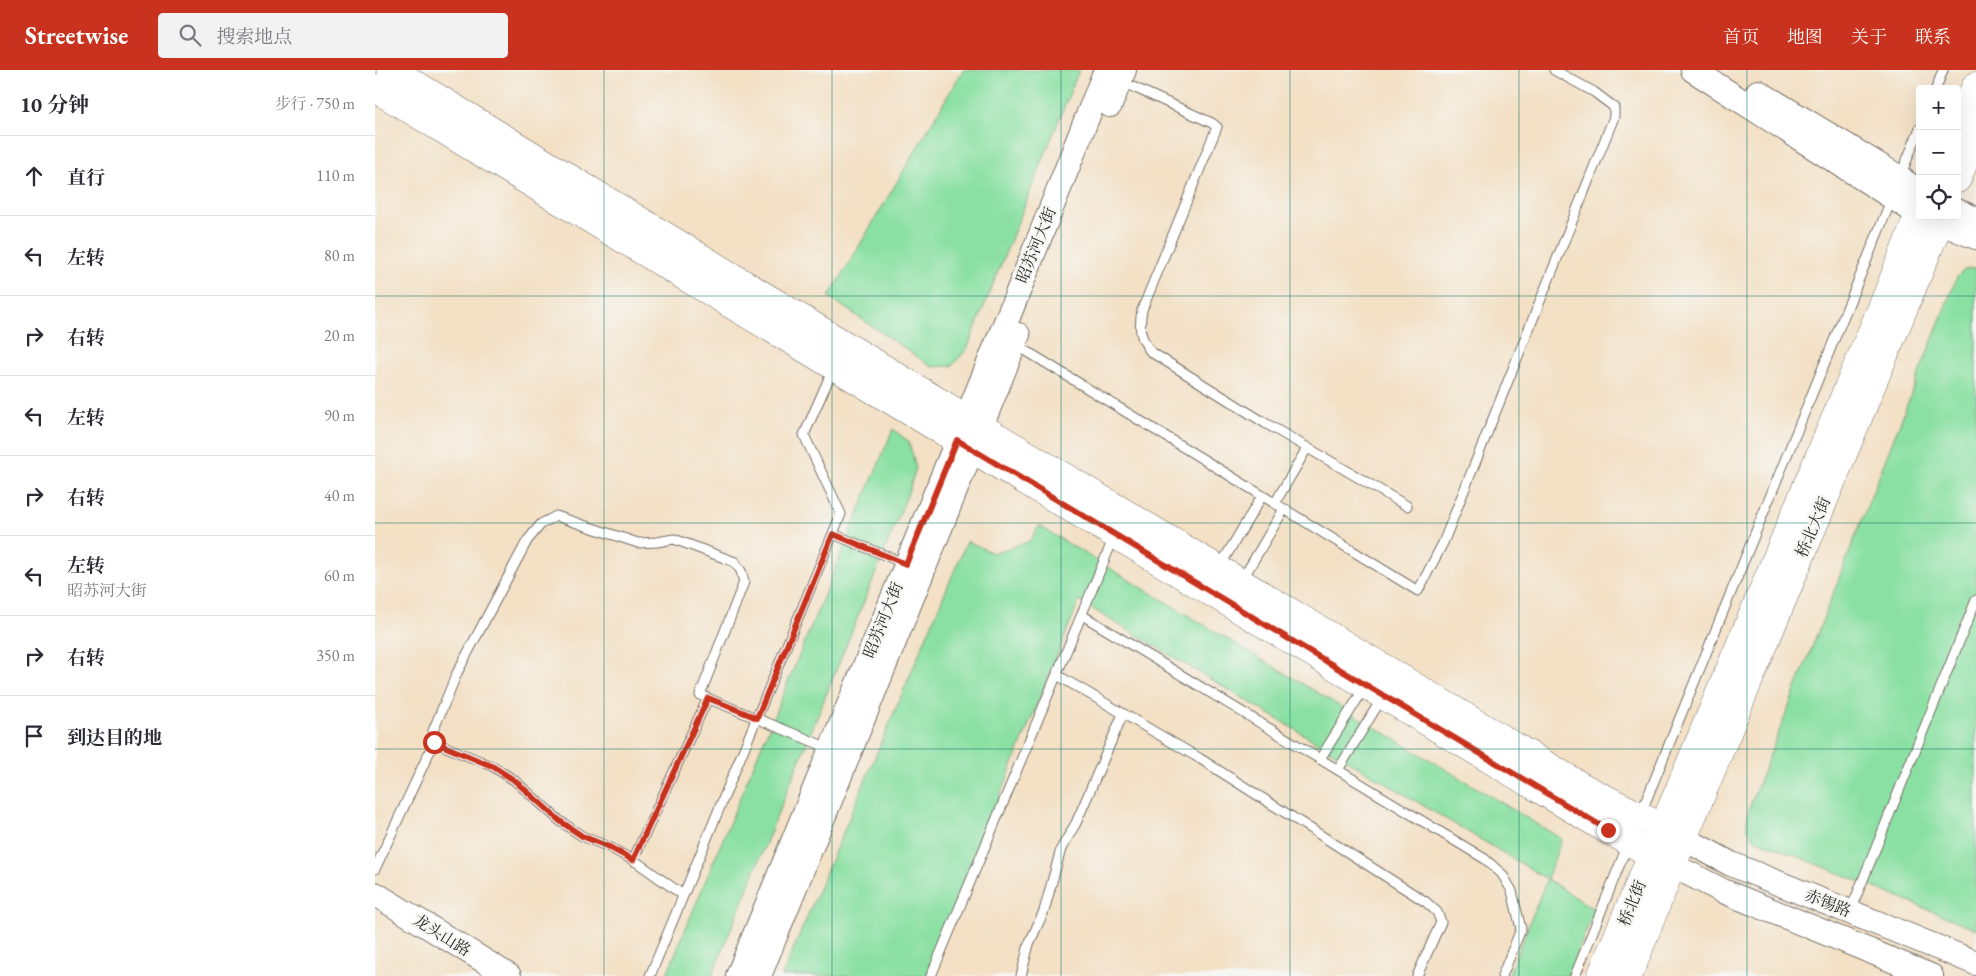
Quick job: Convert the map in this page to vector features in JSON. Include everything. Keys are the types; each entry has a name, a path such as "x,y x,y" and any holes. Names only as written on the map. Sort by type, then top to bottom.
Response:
{"main road":[{"path":"391,70 969,433 1115,534 1375,690 1651,838"},
{"path":"1961,119 1976,86"},
{"path":"375,88 834,366 969,433 1229,576 1584,788 1651,838"},
{"path":"1959,175 1976,133"},
{"name":"桥北大街","path":"1651,838 1927,220"},
{"name":"桥北街","path":"1601,976 1651,838"},
{"name":"桥北街","path":"1628,976 1651,838"}],"street":[{"path":"1693,70 1896,188"},
{"path":"1721,70 1916,203"},
{"name":"昭苏河大街","path":"759,976 969,433 1117,74"},
{"name":"昭苏河大街","path":"738,976 906,564 969,433 1015,344 1117,74"},
{"path":"1961,217 1976,219"},
{"path":"1943,220 1976,238"},
{"name":"赤锡路","path":"1651,838 1731,864 1976,963"},
{"name":"赤锡路","path":"1651,838 1723,892 1931,976"},
{"name":"龙头山路","path":"375,894 486,966 509,976"}],"lane":[{"path":"1015,344 1418,591 1443,543 1614,117 1614,106 1595,92 1554,70"},
{"path":"1937,85 1943,70"},
{"path":"1117,74 1217,127 1143,310 1139,327 1144,344 1151,352 1307,448 1407,506"},
{"path":"1575,976 1651,838 1919,130"},
{"path":"650,976 841,514 804,435 834,366"},
{"path":"1275,504 1307,448"},
{"path":"1229,576 1262,496"},
{"path":"1229,576 1284,509"},
{"path":"375,868 434,742 433,731 457,673 522,550 541,524 556,516 638,543 674,539 735,562 741,571 744,582 700,695 831,749"},
{"path":"833,534 906,564"},
{"path":"931,976 1115,534"},
{"path":"1849,912 1976,600"},
{"path":"1082,615 1485,859 1502,874 1512,891 1521,929 1502,976"},
{"path":"1057,675 1199,758 1426,902 1437,912 1441,922 1417,976"},
{"path":"1320,759 1375,690"},
{"path":"1338,770 1375,690"},
{"path":"633,860 708,698"},
{"path":"1021,976 1029,944 1044,911 1061,849 1076,823 1123,714"},
{"path":"434,742 492,766 514,780 574,831 633,860 683,895"}],"green space":[{"path":"963,70 1079,70 967,349 952,366 932,367 829,297"},
{"path":"1976,269 1976,929 1755,839 1746,828 1749,808 1957,277 1964,270"},
{"path":"893,429 909,442 916,468 908,493 712,976 666,976"},
{"path":"1039,526 1562,839 1547,879 1079,601 927,976 782,976 967,541 993,553 1030,541"},
{"path":"1547,879 1595,910 1567,976 1508,976"}],"route":[{"path":"434,742 492,766 514,780 560,821 582,836 609,847 633,860 708,698 757,718 833,534 906,564 957,440 1608,830"}]}
